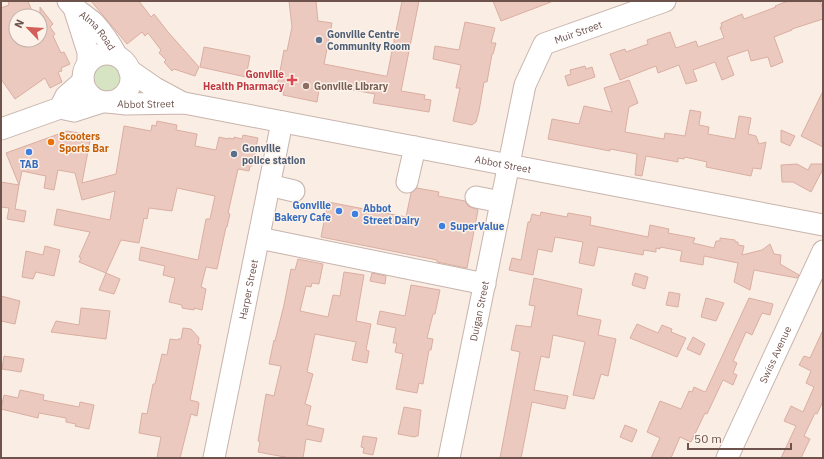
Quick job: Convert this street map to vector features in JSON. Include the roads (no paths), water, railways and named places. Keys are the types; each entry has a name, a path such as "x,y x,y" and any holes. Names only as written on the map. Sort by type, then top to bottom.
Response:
{"street":[{"name":"Muir Street","path":"509,165 525,85 544,44 664,1"},
{"name":"Alma Road","path":"71,5 94,23 110,43 123,63"},
{"name":"Alma Road","path":"71,5 88,52 86,72"},
{"path":"1,129 60,108 74,111 105,102 116,101 127,92 131,77 123,63 109,55 102,55 94,58 86,72 66,96 60,108"},
{"name":"Abbot Street","path":"123,63 154,88 184,103"},
{"path":"86,72 85,88 89,94 105,102"},
{"name":"Abbot Street","path":"105,102 126,104 184,103 823,225"},
{"name":"Harper Street","path":"214,458 282,122"},
{"path":"407,182 415,147"},
{"name":"Duigan Street","path":"450,458 509,165"},
{"path":"269,185 294,191"},
{"path":"476,197 501,202"},
{"path":"259,238 302,240 485,284"},
{"name":"Swiss Avenue","path":"727,458 823,251"}],"place":[{"name":"Gonville Centre Community Room","path":"319,40"},
{"name":"Gonville Health Pharmacy","path":"292,80"},
{"name":"Gonville Library","path":"306,86"},
{"name":"Scooters Sports Bar","path":"51,142"},
{"name":"TAB","path":"29,152"},
{"name":"Gonville police station","path":"234,154"},
{"name":"Gonville Bakery Cafe","path":"339,211"},
{"name":"Abbot Street Dairy","path":"355,214"},
{"name":"SuperValue","path":"442,226"}]}
